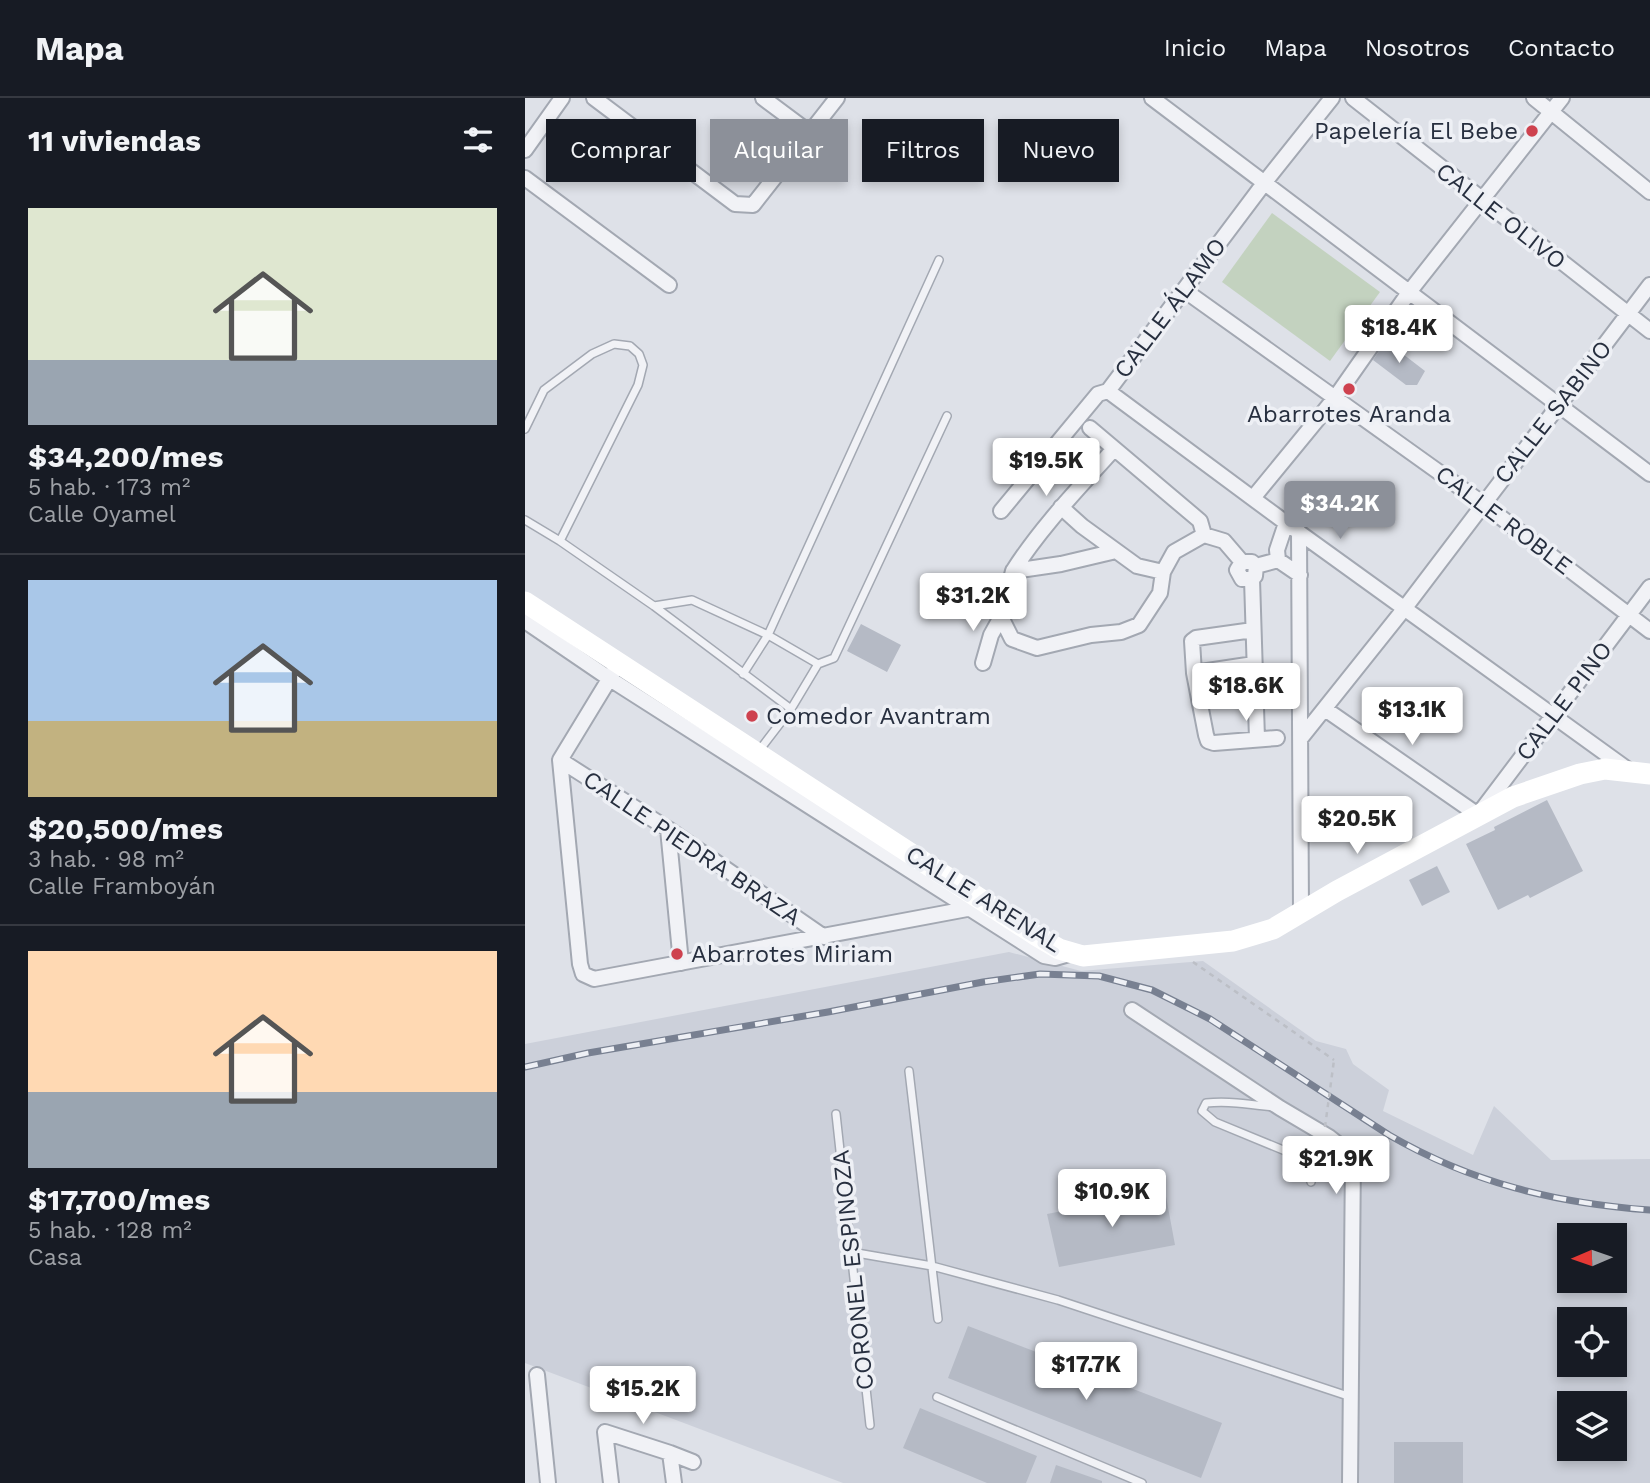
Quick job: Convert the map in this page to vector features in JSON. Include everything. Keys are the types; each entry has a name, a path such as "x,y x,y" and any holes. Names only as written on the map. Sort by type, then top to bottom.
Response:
{"street":[{"path":"525,150 562,98"},
{"path":"594,98 735,204 753,205 771,182"},
{"path":"764,98 792,119"},
{"path":"821,119 837,98"},
{"path":"1152,98 1650,474"},
{"name":"CALLE ÁLAMO","path":"1000,511 1098,394 1108,391 1265,182 1332,98"},
{"name":"CALLE OLIVO","path":"1353,98 1650,331"},
{"path":"1534,98 1650,192"},
{"path":"1253,498 1335,398 1411,291 1562,98"},
{"path":"525,178 669,285"},
{"name":"CALLE SABINO","path":"1301,738 1650,285"},
{"name":"CALLE ROBLE","path":"1184,290 1482,503 1650,631"},
{"path":"1108,391 1403,609 1640,773"},
{"path":"1090,428 1200,521 1204,535"},
{"path":"983,663 991,635 1001,617 1013,571 1025,551 1113,450"},
{"path":"1061,507 1082,526 1137,566 1163,572"},
{"path":"1278,561 1277,550 1286,523"},
{"path":"1299,532 1301,912"},
{"path":"1001,617 1011,639 1037,648 1091,635 1121,632 1139,625 1160,593 1163,572 1174,552 1204,535 1224,541 1250,569 1257,739"},
{"path":"1013,571 1061,564 1116,551"},
{"path":"1250,569 1278,561 1300,575"},
{"name":"CALLE PINO","path":"1478,815 1650,587"},
{"name":"CALLE ARENAL","path":"525,602 615,671 967,909 1044,956 1055,958 1071,954"},
{"name":"CALLE ARENAL","path":"525,621 757,753 1037,936 1071,954"},
{"path":"1253,630 1196,638 1191,646 1208,741 1214,743 1277,738"},
{"path":"1194,673 1254,664"},
{"path":"615,671 561,760 583,974 594,979 967,909"},
{"path":"1325,709 1478,815"},
{"name":"CALLE PIEDRA BRAZA","path":"561,760 668,829 824,937"},
{"path":"1071,954 1097,955 1255,936 1273,929 1513,797 1580,774 1605,769 1640,773"},
{"path":"668,829 681,963"},
{"path":"1132,1010 1280,1108 1329,1137 1353,1156 1350,1483"},
{"path":"537,1375 548,1483"},
{"path":"611,1483 605,1432 693,1462"},
{"path":"670,1453 674,1483"}],"lane":[{"path":"743,674 768,635 939,260"},
{"path":"525,429 544,390 592,354 614,344 630,346 639,354 643,365 638,385 560,541"},
{"path":"757,753 791,709 818,664 834,658 947,416"},
{"path":"525,520 654,606 791,709"},
{"path":"654,606 692,600 768,635 818,664"},
{"path":"909,1071 938,1319"},
{"path":"1280,1108 1213,1102 1203,1105 1202,1111 1215,1122 1300,1157 1306,1164 1311,1182"},
{"name":"CORONEL ESPINOZA","path":"836,1114 870,1425"},
{"path":"851,1252 932,1266 1058,1300 1352,1397"},
{"path":"937,1396 1142,1483"}],"path":[{"path":"1186,946 1187,958 1333,1060 1325,1127"}],"shaded area":[{"path":"1009,952 1081,971 1203,961 1316,1041 1346,1049 1353,1064 1389,1090 1383,1111 1473,1155 1494,1106 1551,1160 1650,1159 1650,1483 843,1483 525,1363 525,1044"}],"green space":[{"path":"1272,213 1380,292 1330,361 1222,282"}],"building":[{"path":"1386,341 1425,371 1417,385 1406,385 1373,360"},
{"path":"861,624 901,645 887,672 847,651"},
{"path":"1547,800 1583,871 1530,898 1528,895 1498,910 1466,844"},
{"path":"1437,866 1450,892 1422,906 1409,880"},
{"path":"1165,1191 1175,1245 1059,1267 1047,1214"},
{"path":"968,1326 1222,1423 1201,1478 948,1378"},
{"path":"920,1408 1037,1456 1026,1483 987,1483 903,1448"},
{"path":"1394,1442 1463,1442 1463,1483 1394,1483"},
{"path":"1056,1465 1102,1481 1102,1483 1050,1483"}],"railway":[{"path":"525,1067 588,1053 828,1012 983,982 1040,974 1099,976 1152,990 1210,1019 1389,1135 1451,1166 1515,1188 1548,1196 1650,1210"}],"place":[{"name":"Papelería El Bebe","path":"1532,131"},
{"name":"Abarrotes Aranda","path":"1349,389"},
{"name":"Comedor Avantram","path":"752,716"},
{"name":"Abarrotes Miriam","path":"677,954"}]}
